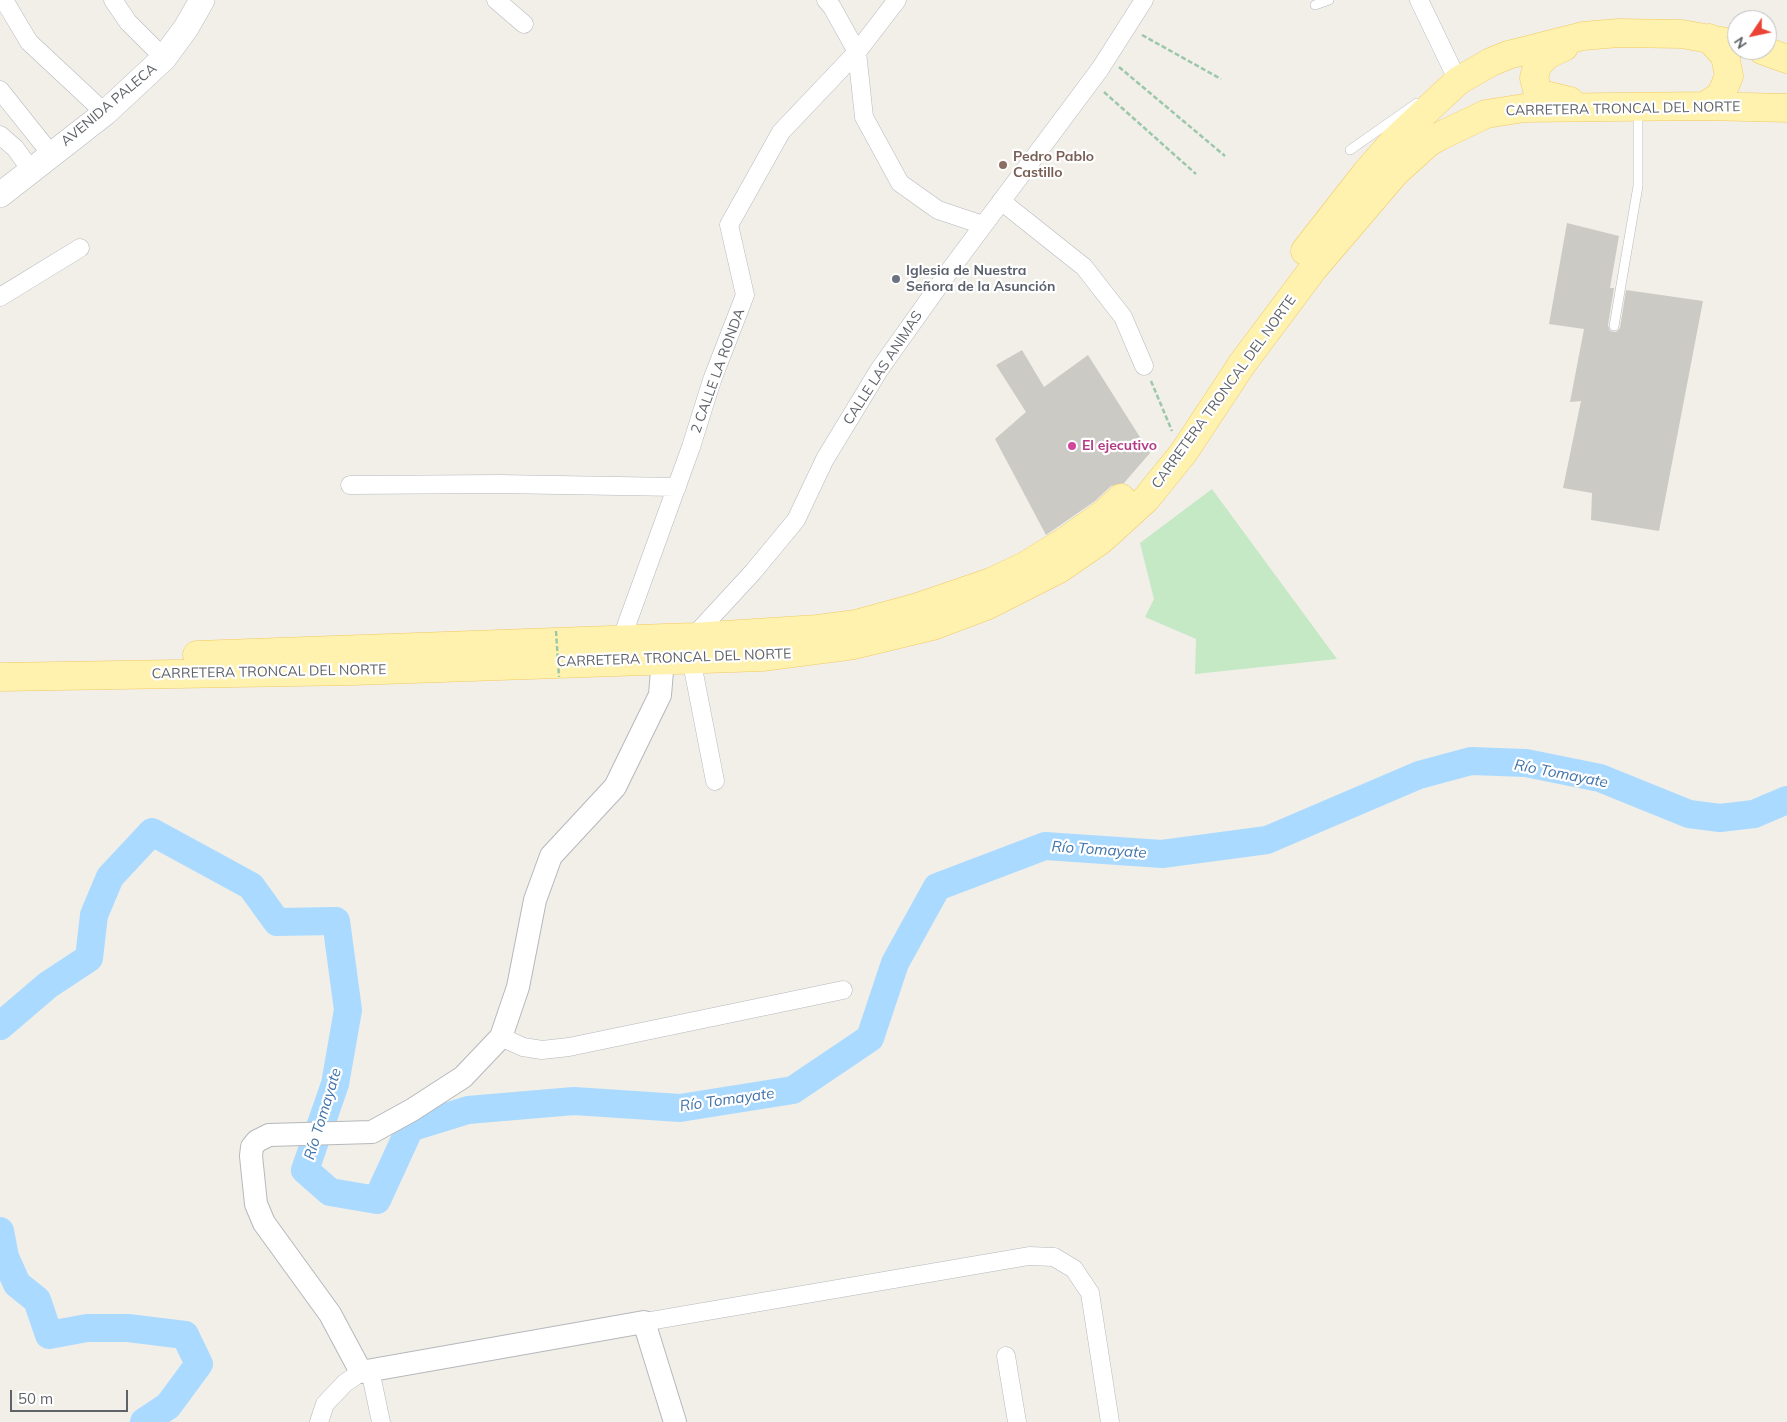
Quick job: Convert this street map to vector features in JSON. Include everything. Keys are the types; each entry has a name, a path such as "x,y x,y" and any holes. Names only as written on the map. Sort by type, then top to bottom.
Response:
{"main road":[{"name":"AVENIDA PALECA","path":"0,195 105,113 164,58 186,28 202,0"},
{"name":"CARRETERA TRONCAL DEL NORTE","path":"0,677 353,671 663,659 692,648 856,624 918,607 992,582 1033,561 1105,513 1135,484 1174,435 1246,331 1345,199 1394,141 1449,88 1473,71 1508,56 1583,36 1652,32 1727,42"},
{"path":"1583,36 1547,55 1537,66 1534,78 1537,88 1542,94 1593,108"},
{"path":"1705,106 1721,95 1729,76 1725,56 1709,38"},
{"name":"CARRETERA TRONCAL DEL NORTE","path":"0,660 621,640 762,656 854,646 900,635 959,617 1037,582 1066,564 1101,540 1146,499 1184,452 1242,364 1313,269 1378,192 1412,156 1440,136 1486,114 1524,108 1705,106 1787,108"}],"street":[{"path":"4,0 29,42 105,113"},
{"path":"113,0 128,22 164,58"},
{"path":"496,0 524,24"},
{"path":"826,0 832,7 857,52 864,117 900,183 938,210 983,225"},
{"name":"2 CALLE LA RONDA","path":"621,640 677,487 712,380 745,295 729,224 781,132 857,52 897,0"},
{"name":"CALLE LAS ANIMAS","path":"692,648 796,520 825,459 879,370 983,225 1091,81 1144,0"},
{"path":"1419,0 1449,88"},
{"path":"0,90 51,154"},
{"path":"0,134 15,148 31,170"},
{"path":"1001,201 1084,267 1123,317 1144,366"},
{"path":"0,297 80,248"},
{"path":"350,485 499,484 677,487"},
{"path":"692,648 715,782"},
{"path":"381,1422 365,1371 330,1314 272,1236 260,1214 252,1179 252,1147 263,1137 278,1134 372,1132 412,1110 463,1077 502,1038 518,987 535,900 551,856 615,787 660,695 663,659"},
{"path":"502,1038 523,1047 542,1050 569,1047 843,990"},
{"path":"319,1422 325,1404 345,1383 365,1371 1029,1256 1054,1257 1074,1269 1090,1293 1110,1422"},
{"path":"644,1322 675,1422"},
{"path":"1006,1356 1017,1422"}],"lane":[{"path":"1315,5 1329,0"},
{"path":"1350,150 1395,116 1422,100 1449,88"},
{"path":"1614,326 1638,186 1638,107"}],"path":[{"path":"1127,27 1221,79"},
{"path":"1108,57 1225,156"},
{"path":"1091,81 1196,174"},
{"path":"1144,366 1174,435"},
{"path":"556,631 559,677"}],"green space":[{"path":"1212,489 1337,659 1195,674 1196,639 1145,617 1154,599 1140,543"}],"building":[{"path":"1567,223 1619,236 1610,288 1614,288 1608,325 1610,331 1616,332 1620,328 1626,290 1703,301 1659,531 1591,520 1592,493 1563,488 1581,401 1570,402 1584,329 1549,324"},
{"name":"El ejecutivo","path":"1022,350 1044,387 1088,355 1150,453 1124,483 1111,486 1095,501 1046,535 995,439 1026,412 996,365"}],"waterway":[{"name":"Río Tomayate","path":"0,1026 48,985 89,958 94,915 110,877 152,832 251,886 277,922 336,921 348,1010 335,1084 305,1170 330,1192 377,1200 410,1128 468,1110 574,1101 680,1108 793,1090 870,1038 895,963 937,887 1045,846 1162,854 1267,840 1419,775 1471,761 1526,763 1600,778 1689,814 1720,818 1754,814 1787,800"},
{"name":"Río Tomayate","path":"0,1231 5,1257 17,1284 37,1300 49,1335 87,1328 128,1328 185,1335 199,1364 168,1406 144,1422"}],"place":[{"name":"Pedro Pablo Castillo","path":"1003,165"},
{"name":"Iglesia de Nuestra Señora de la Asunción","path":"896,279"},
{"name":"El ejecutivo","path":"1072,446"}]}
